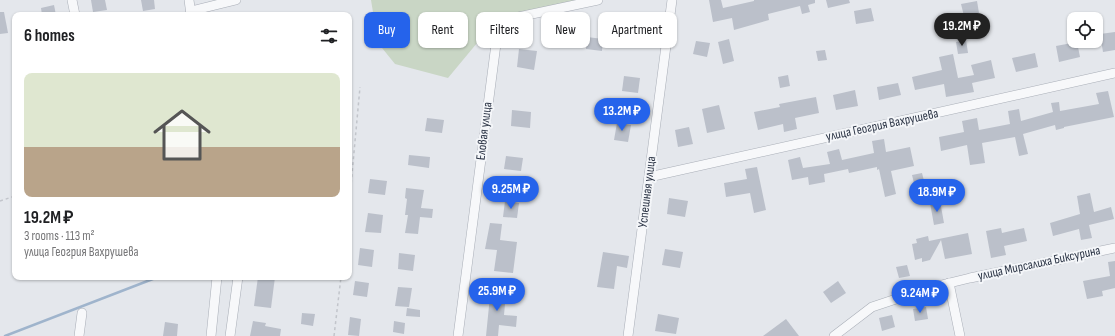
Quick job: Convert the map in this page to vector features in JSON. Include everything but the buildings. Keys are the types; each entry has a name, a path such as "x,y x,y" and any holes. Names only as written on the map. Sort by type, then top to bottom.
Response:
{"street":[{"path":"72,0 74,12"},
{"path":"189,0 191,12"},
{"path":"194,12 236,0"},
{"name":"Еловая улица","path":"458,336 499,21 598,0"},
{"name":"Успешная улица","path":"628,336 672,0"},
{"name":"улица Геогрия Вахрушева","path":"649,177 1115,73"},
{"name":"улица Мирсалиха Биксурина","path":"834,336 872,307 929,288 1115,248"},
{"path":"211,336 217,280"},
{"path":"230,336 238,280"},
{"path":"949,283 960,336"},
{"path":"79,336 82,313"}],"path":[{"path":"352,184 360,87"},
{"path":"0,201 12,197"},
{"path":"334,336 341,280"}],"green space":[{"path":"371,0 592,0 551,12 541,12 541,15 533,17 533,12 476,12 476,44 448,78 395,64 382,48 410,48 410,12 373,12"}],"waterway":[{"path":"5,336 150,280"}]}
